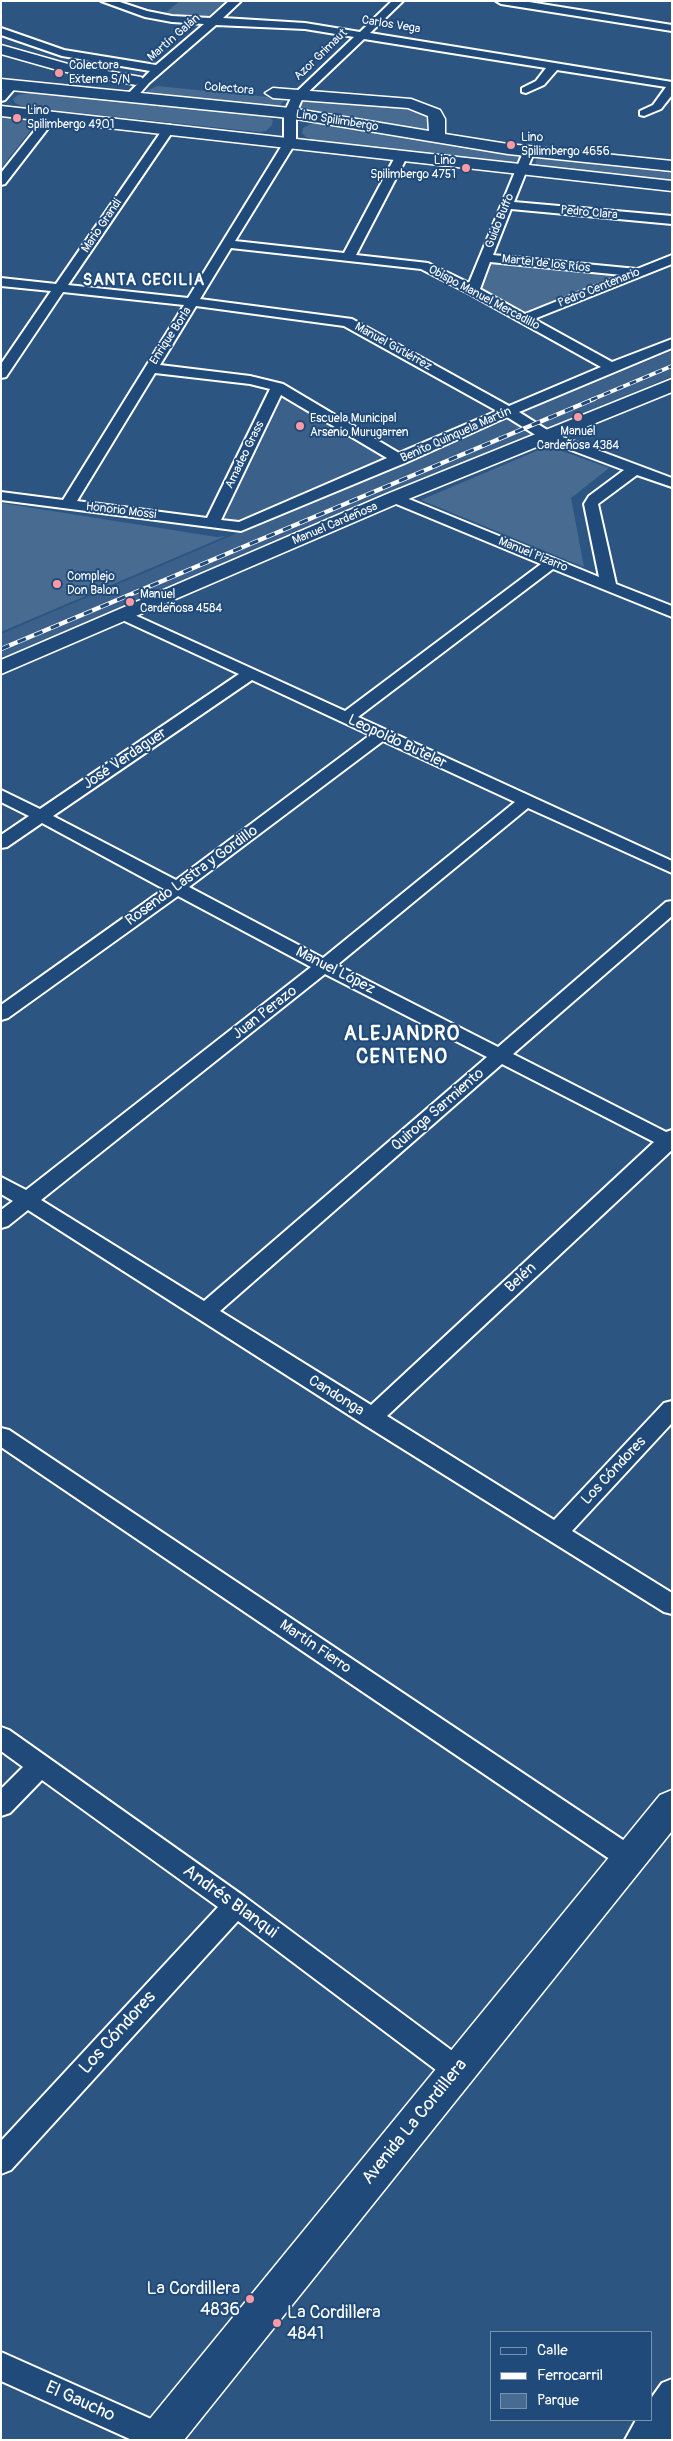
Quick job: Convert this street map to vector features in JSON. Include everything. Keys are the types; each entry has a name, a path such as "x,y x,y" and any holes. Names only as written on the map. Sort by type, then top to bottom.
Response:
{"main road":[{"path":"1,49 66,68 145,82 161,76"},
{"name":"Lino Spilimbergo","path":"6,84 290,113 528,152 672,166"},
{"name":"Colectora","path":"260,92 411,104 434,113 437,119 437,138"},
{"name":"Lino Spilimbergo","path":"1,111 168,128 401,157 672,186"},
{"name":"Manuel Cardeñosa","path":"1,668 394,498 672,385"},
{"name":"Avenida La Cordillera","path":"158,2439 672,1805"}],"street":[{"name":"Carlos Vega","path":"106,1 151,15 213,22 285,23 672,86"},
{"name":"Martín Galán","path":"161,76 236,1"},
{"name":"Azor Grimaut","path":"290,113 298,96 398,1"},
{"path":"501,1 531,3 672,28"},
{"path":"1,31 62,53 161,76"},
{"path":"526,90 540,83 554,66"},
{"name":"Martín Galán","path":"131,97 145,82"},
{"path":"1,98 6,84"},
{"path":"644,113 657,107 672,86"},
{"path":"290,113 290,142"},
{"path":"1,181 52,116"},
{"name":"Mario Grandi","path":"1,374 168,128"},
{"name":"Enrique Borla","path":"68,504 290,142"},
{"name":"Guido Buffo","path":"473,290 528,152"},
{"path":"348,257 401,157"},
{"name":"Pedro Clara","path":"507,205 672,220"},
{"name":"Obispo Manuel Mercadillo","path":"228,244 424,266 526,318 611,367"},
{"name":"Martel de los Ríos","path":"485,258 637,272"},
{"name":"Pedro Centenario","path":"526,318 672,259"},
{"name":"Manuel Gutiérrez","path":"1,282 193,302 347,322 363,329 547,436 672,483"},
{"name":"Benito Quinquela Martín","path":"241,527 400,460 611,367 672,343"},
{"path":"150,368 250,380 278,387 400,460"},
{"name":"Amadeo Grass","path":"212,523 278,387"},
{"path":"609,586 591,504 594,499 635,469"},
{"name":"Honorio Mossi","path":"1,496 241,527"},
{"name":"Manuel Pizarro","path":"394,498 672,612"},
{"path":"347,718 552,563"},
{"name":"Leopoldo Buteler","path":"123,615 249,675 347,718 672,868"},
{"name":"José Verdaguer","path":"1,843 249,675"},
{"name":"Rosendo Lastra y Gordillo","path":"1,1014 176,888 381,735"},
{"name":"Manuel López","path":"1,795 324,966 500,1056 671,1140"},
{"name":"Juan Perazo","path":"1,1221 324,966 526,802"},
{"name":"Quiroga Sarmiento","path":"204,1313 672,906"},
{"name":"Belén","path":"371,1418 671,1140"},
{"name":"Candonga","path":"1,1184 371,1418 672,1605"},
{"name":"Los Cóndores","path":"556,1533 672,1410"},
{"name":"Martín Fierro","path":"1,1436 629,1858"},
{"name":"Andrés Blanqui","path":"1,1737 236,1905 457,2070"},
{"path":"1,1805 40,1766"},
{"name":"Los Cóndores","path":"1,2161 236,1905"},
{"name":"El Gaucho","path":"1,2366 158,2439"},
{"path":"642,2440 672,2393"},
{"path":"642,2440 672,2432"}],"shaded area":[{"path":"672,351 672,376 547,428 520,413"},
{"name":"Escuela Municipal Arsenio Murugarren","path":"280,392 390,459 238,524 219,521"},
{"path":"507,418 536,433 1,661 1,634"}],"green space":[{"path":"180,1 226,1 204,19 165,13"},
{"path":"157,86 279,98 284,101 279,106 271,108 146,94 146,91"},
{"path":"32,92 268,117 273,120 272,125 266,131 259,132 24,107 15,103 13,99 18,95"},
{"path":"305,99 415,108 427,116 431,128 422,131 306,112 299,108"},
{"path":"1,117 38,121 1,168"},
{"path":"315,122 509,153 520,157 518,162 510,163 313,140 302,133 303,128"},
{"path":"543,157 672,169 672,182 536,167 536,160"},
{"path":"493,261 620,274 526,312 482,290"},
{"path":"548,446 609,468 571,498 584,567 421,500"},
{"name":"Complejo Don Balon","path":"1,503 217,537 226,536 1,632"}],"railway":[{"path":"591,400 672,366"},
{"path":"1,649 594,399"}],"place":[{"name":"Colectora Externa S/N","path":"59,73"},
{"name":"Lino Spilimbergo 4901","path":"17,118"},
{"name":"Lino Spilimbergo 4656","path":"511,145"},
{"name":"Lino Spilimbergo 4751","path":"466,168"},
{"name":"Manuel Cardeñosa 4384","path":"578,417"},
{"name":"Escuela Municipal Arsenio Murugarren","path":"300,426"},
{"name":"Complejo Don Balon","path":"57,584"},
{"name":"Manuel Cardeñosa 4584","path":"130,602"},
{"name":"La Cordillera 4836","path":"250,2299"},
{"name":"La Cordillera 4841","path":"277,2323"}],"district":[{"name":"SANTA CECILIA","path":"144,281"},
{"name":"ALEJANDRO CENTENO","path":"402,1046"}]}
